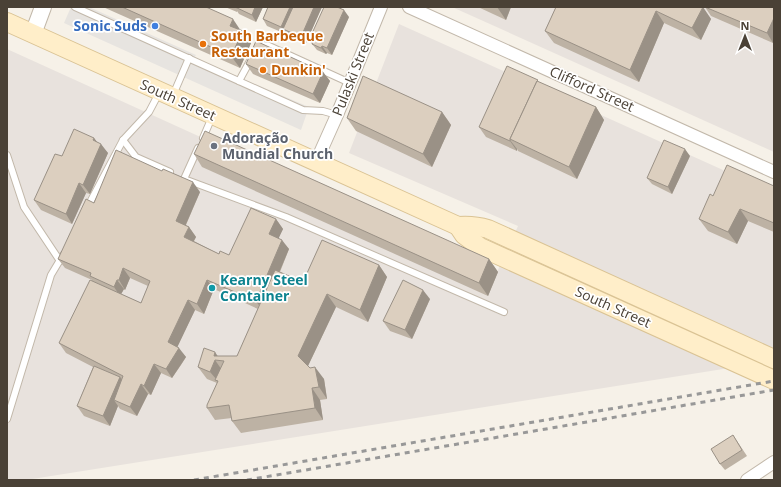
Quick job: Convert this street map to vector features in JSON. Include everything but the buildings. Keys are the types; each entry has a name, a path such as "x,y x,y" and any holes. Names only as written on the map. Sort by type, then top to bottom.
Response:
{"main road":[{"name":"South Street","path":"7,22 458,226 467,225 488,229 774,359"},
{"name":"South Street","path":"458,226 471,242 480,247 774,380"}],"street":[{"path":"33,34 43,7"},
{"name":"Pulaski Street","path":"316,162 337,115 380,7"},
{"name":"Clifford Street","path":"409,7 774,172"},
{"path":"747,480 774,462"}],"lane":[{"path":"75,7 303,110 323,111 337,115"},
{"path":"239,81 257,48 263,45 269,46 350,83"},
{"path":"84,214 123,140 166,94 189,58"},
{"path":"184,179 213,116"},
{"path":"123,140 136,157 184,179 286,217 504,312"},
{"path":"7,155 24,207 60,261"},
{"path":"7,419 51,275 66,248"}],"shaded area":[{"path":"71,7 89,7 196,55 194,58 309,107 301,130 64,23"},
{"path":"452,7 774,7 774,152"},
{"path":"399,24 774,193 774,361 26,480 7,480 7,49 497,272 518,226 349,153"}],"railway":[{"path":"194,480 774,381"},
{"path":"247,480 774,390"}],"place":[{"name":"Sonic Suds","path":"155,26"},
{"name":"South Barbeque Restaurant","path":"203,44"},
{"name":"Dunkin'","path":"263,70"},
{"name":"Adoração Mundial Church","path":"214,146"},
{"name":"Kearny Steel Container","path":"212,288"}]}
